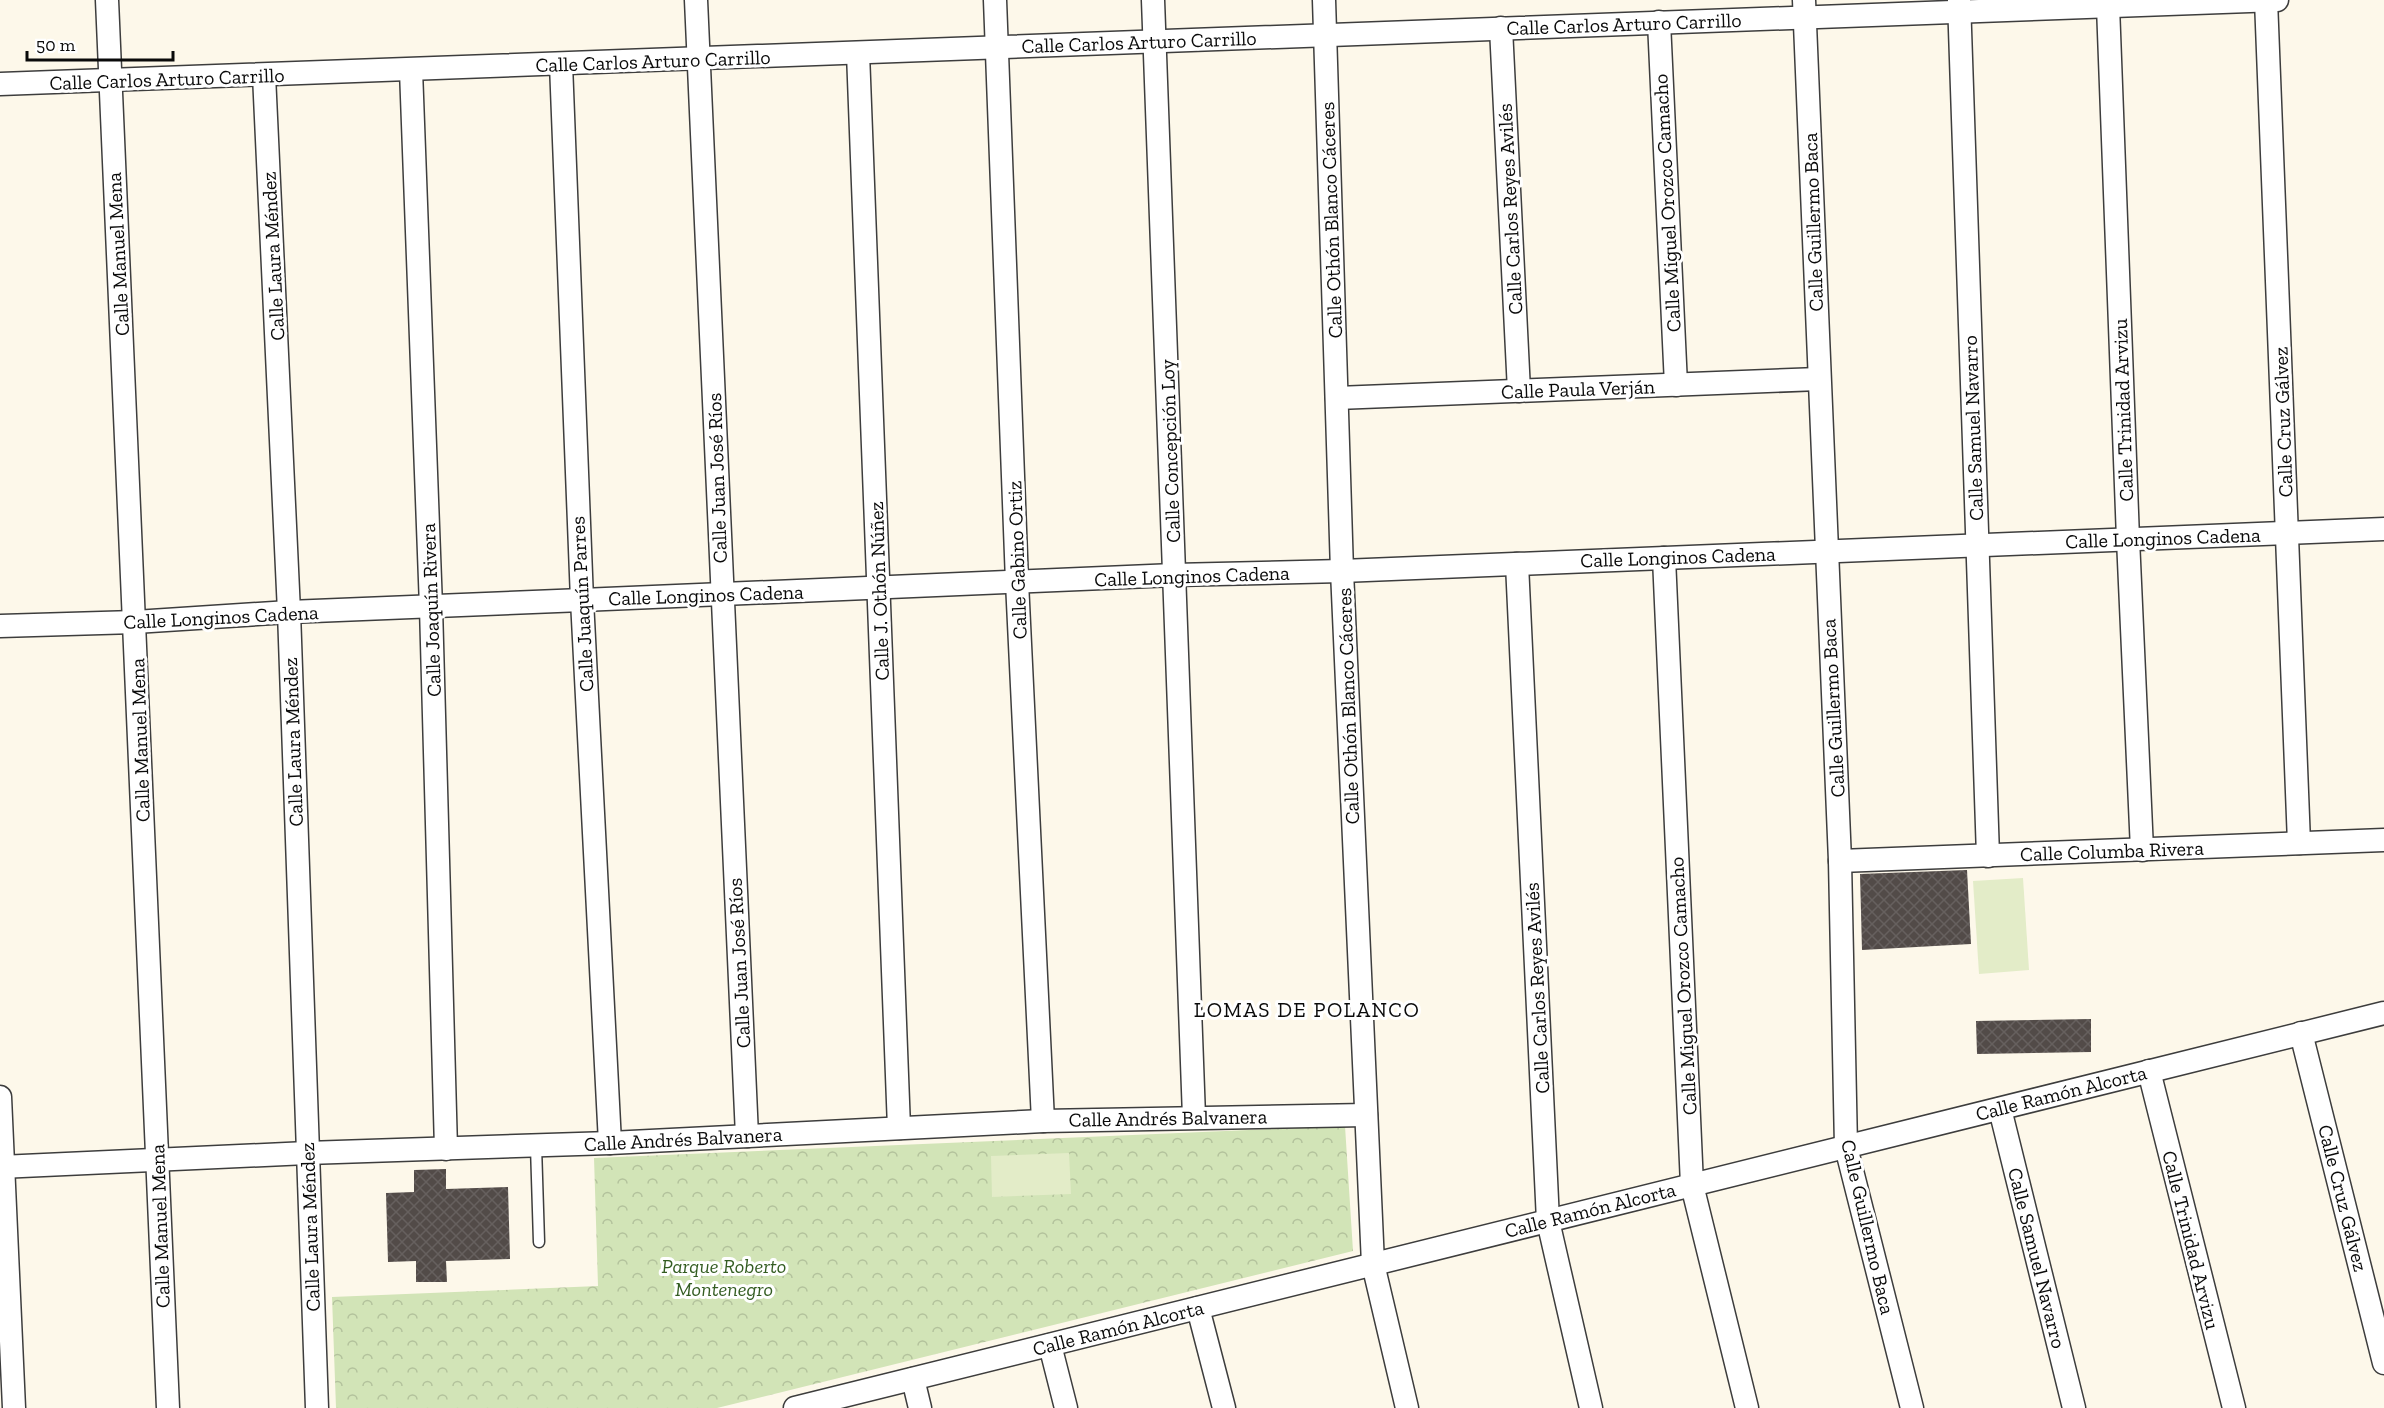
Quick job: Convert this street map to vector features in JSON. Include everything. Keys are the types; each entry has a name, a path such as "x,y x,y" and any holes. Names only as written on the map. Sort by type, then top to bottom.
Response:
{"street":[{"name":"Calle Manuel Mena","path":"107,0 168,1408"},
{"name":"Calle Juan José Ríos","path":"696,0 747,1136"},
{"name":"Calle Gabino Ortiz","path":"995,0 1017,582 1043,1121"},
{"name":"Calle Concepción Loy","path":"1153,0 1194,1117"},
{"name":"Calle Othón Blanco Cáceres","path":"1324,0 1342,571 1373,1264 1407,1408"},
{"name":"Calle Cruz Gálvez","path":"2266,0 2299,843"},
{"name":"Calle Carlos Arturo Carrillo","path":"0,84 1659,22 1804,9 2108,6 2277,0"},
{"name":"Calle Samuel Navarro","path":"1959,6 1988,856"},
{"name":"Calle Trinidad Arvizu","path":"2108,6 2142,850"},
{"name":"Calle Guillermo Baca","path":"1804,9 1840,861 1846,1147 1912,1408"},
{"name":"Calle Miguel Orozco Camacho","path":"1659,22 1676,385"},
{"name":"Calle Carlos Reyes Avilés","path":"1501,28 1519,391"},
{"name":"Calle J. Othón Núñez","path":"858,53 899,1128"},
{"name":"Calle Juaquín Parres","path":"561,64 582,600 610,1143"},
{"name":"Calle Joaquín Rivera","path":"411,70 431,607 446,1149"},
{"name":"Calle Laura Méndez","path":"264,75 289,612 318,1408"},
{"name":"Calle Paula Verján","path":"1337,398 1819,379"},
{"name":"Calle Longinos Cadena","path":"0,626 135,622 289,612 1174,575 1342,571 2384,529"},
{"name":"Calle Miguel Orozco Camacho","path":"1664,558 1692,1185 1747,1408"},
{"name":"Calle Carlos Reyes Avilés","path":"1516,564 1548,1221 1592,1408"},
{"name":"Calle Columba Rivera","path":"1840,861 2384,840"},
{"name":"Calle Ramón Alcorta","path":"795,1408 2384,1013"},
{"name":"Calle Cruz Gálvez","path":"2301,1034 2384,1363"},
{"name":"Calle Trinidad Arvizu","path":"2149,1071 2234,1408"},
{"path":"0,1097 14,1408"},
{"name":"Calle Samuel Navarro","path":"2000,1108 2074,1408"},
{"name":"Calle Andrés Balvanera","path":"2,1167 307,1153 610,1143 1043,1121 1366,1115"},
{"path":"1198,1308 1224,1408"},
{"path":"1050,1345 1066,1408"},
{"path":"913,1379 920,1408"}],"lane":[{"path":"536,1146 539,1242"}],"green space":[{"path":"2023,878 2029,970 1979,974 1973,881"},
{"name":"Parque Roberto Montenegro","path":"1345,1126 1353,1251 717,1408 336,1408 332,1297 598,1286 594,1158"},
{"path":"1069,1153 1071,1194 992,1197 991,1156"}],"building":[{"path":"1967,870 1971,944 1862,950 1860,874"},
{"path":"2091,1019 2091,1052 1977,1054 1976,1021"},
{"path":"446,1169 446,1189 508,1187 510,1259 446,1261 447,1282 416,1282 416,1261 388,1262 386,1193 414,1192 414,1170"}],"district":[{"name":"LOMAS DE POLANCO","path":"1307,1009"}]}
